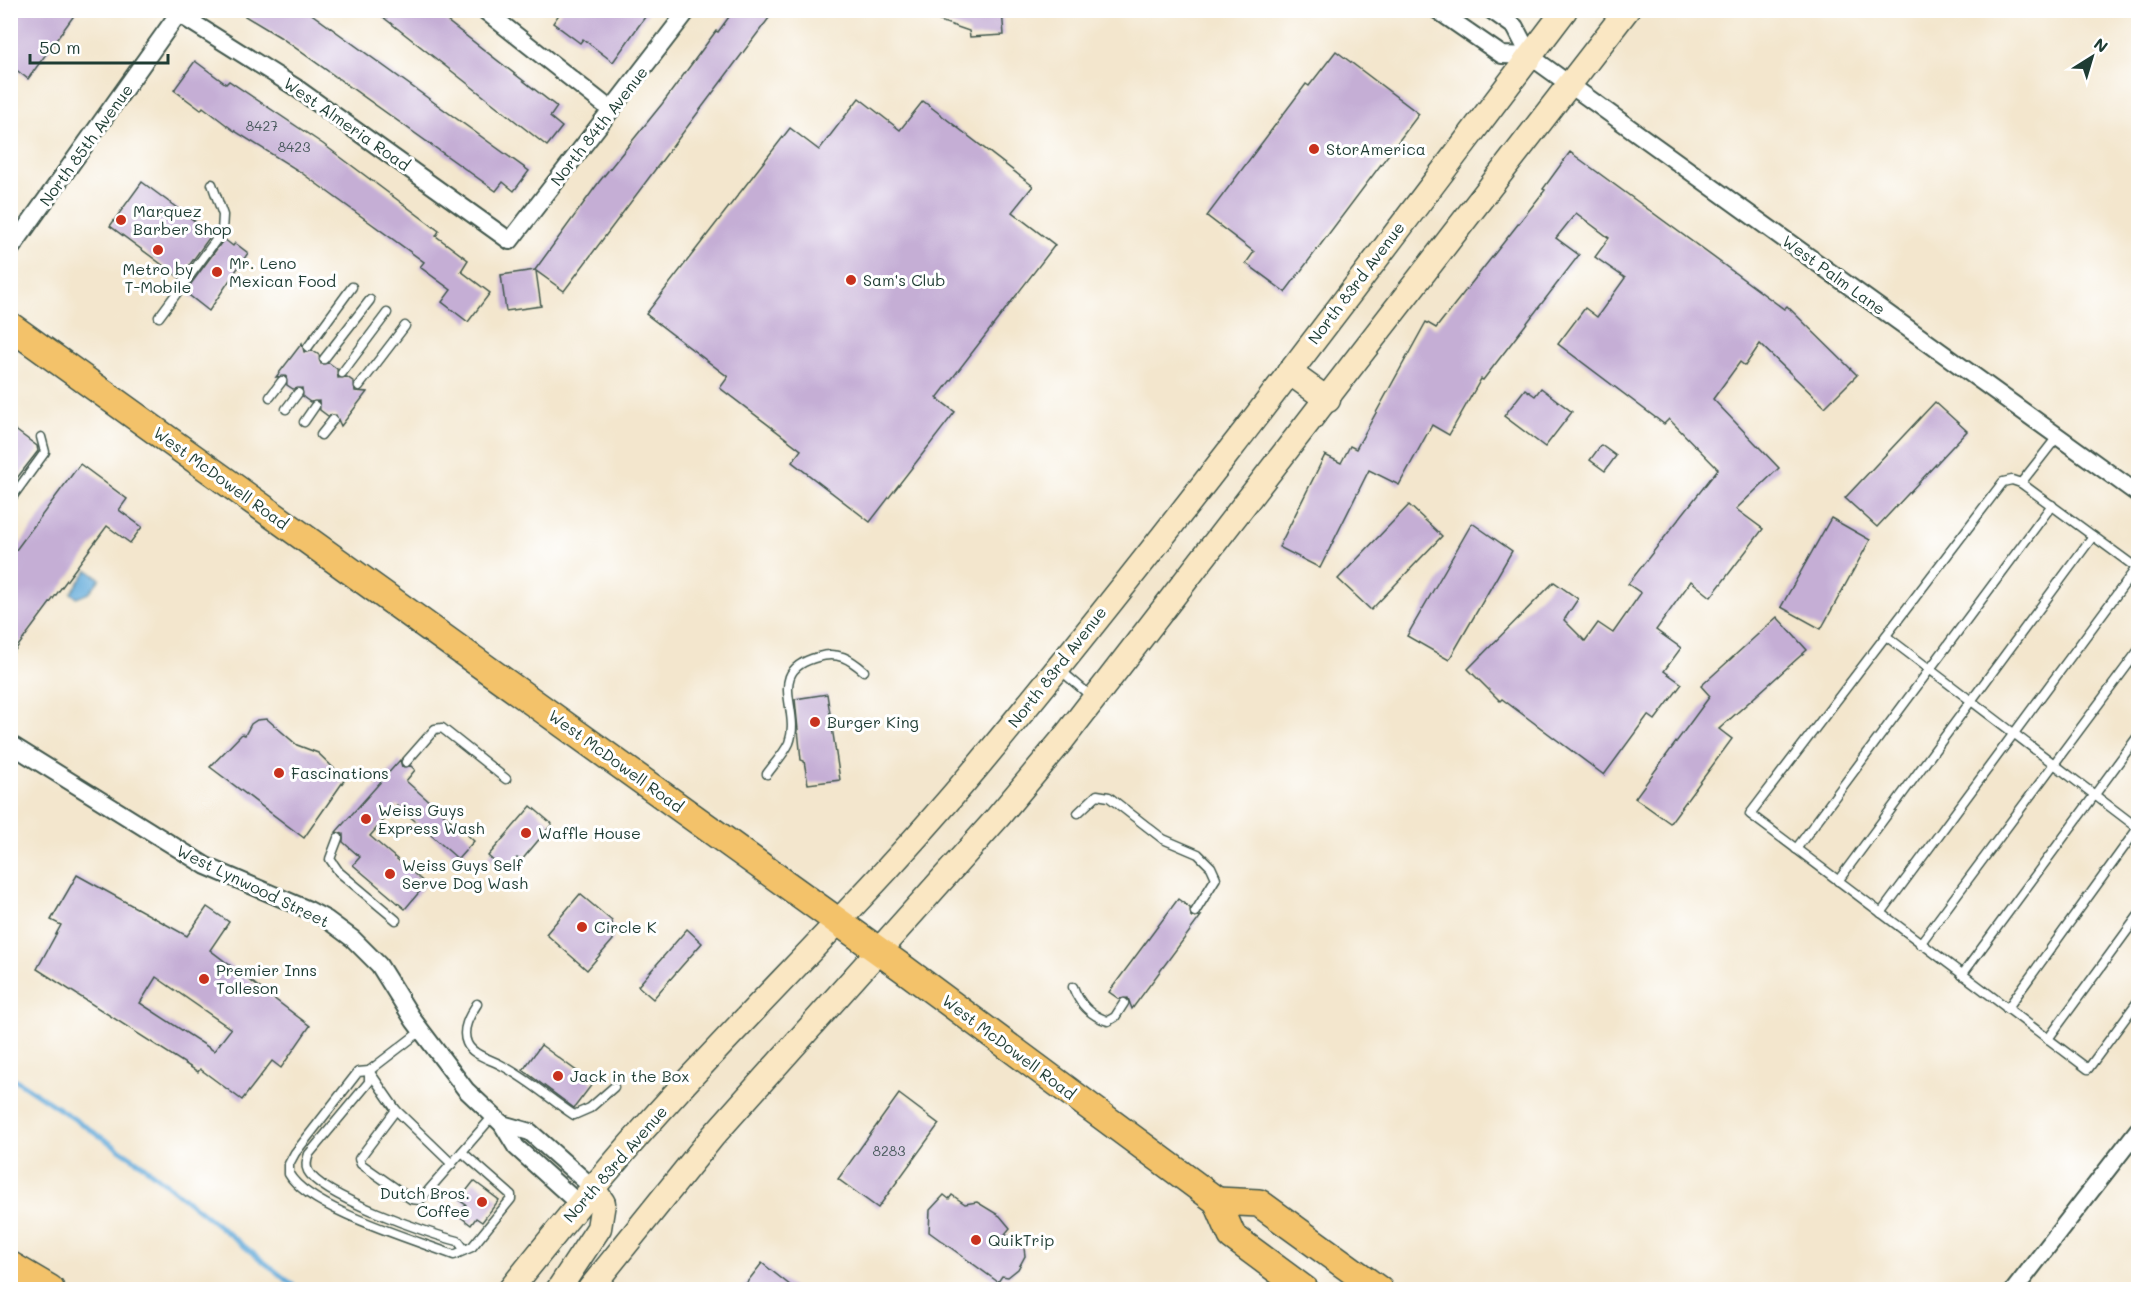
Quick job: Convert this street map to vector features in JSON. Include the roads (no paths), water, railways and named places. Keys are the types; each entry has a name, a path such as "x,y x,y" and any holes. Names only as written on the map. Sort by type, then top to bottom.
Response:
{"highway":[{"path":"10,1267 49,1290"}],"main road":[{"name":"North 83rd Avenue","path":"510,1290 586,1195 710,1056 839,921 973,772 1289,372 1565,10"},
{"path":"589,1290 713,1136 1003,812 1095,700 1627,10"},
{"name":"West McDowell Road","path":"10,326 839,921 1217,1201"},
{"path":"1289,372 1328,400"},
{"path":"558,1290 599,1228 603,1203 586,1195"},
{"path":"1305,1290 1232,1236 1217,1201 1258,1203 1379,1290"}],"street":[{"path":"484,10 611,110"},
{"name":"North 84th Avenue","path":"510,241 688,10"},
{"name":"West Palm Lane","path":"1437,10 1502,55 1530,56"},
{"name":"West Palm Lane","path":"1491,10 1515,27 1530,56 2139,494"},
{"name":"West Almeria Road","path":"178,12 295,87 510,241"},
{"name":"North 85th Avenue","path":"10,250 178,12"},
{"name":"West Lynwood Street","path":"10,744 206,866 326,919 353,939 378,965 421,1031 466,1090 497,1120 530,1132 586,1195"},
{"path":"2014,1290 2136,1139"}],"lane":[{"path":"159,317 222,232 223,215 212,184"},
{"path":"308,347 352,287"},
{"path":"324,359 370,300"},
{"path":"342,373 387,313"},
{"path":"359,386 405,326"},
{"path":"270,397 282,381"},
{"path":"286,409 298,393"},
{"path":"303,422 315,406"},
{"path":"321,435 333,420"},
{"path":"2021,483 2056,436"},
{"path":"10,500 45,452 41,437"},
{"path":"1881,913 2013,732 2138,568 2021,483 2012,480 2003,482 1750,814 1920,944 2088,1069 2139,1001"},
{"path":"1796,849 2052,505"},
{"path":"1838,880 2093,536"},
{"path":"1886,636 2138,828 2007,1009"},
{"path":"1920,944 2053,763 2139,651"},
{"path":"767,774 789,744 791,732 787,685 790,675 804,660 823,655 847,657 864,671"},
{"path":"1057,668 1095,700"},
{"path":"406,762 435,729 442,728 506,779"},
{"path":"1962,975 2139,736"},
{"path":"1078,813 1097,795 1109,797 1163,839 1198,854 1211,867 1216,878 1195,912"},
{"path":"338,838 330,859 339,872 396,920"},
{"path":"2048,1039 2139,916"},
{"path":"1073,987 1079,1002 1101,1019 1108,1021 1115,1017 1124,1003"},
{"path":"477,1004 467,1020 465,1033 467,1044 477,1053 526,1080 574,1115 590,1108 614,1087"},
{"path":"421,1031 369,1071 358,1071 295,1153 289,1164 289,1174 300,1186 340,1212 454,1255 472,1247 512,1199 511,1195 462,1152"},
{"path":"369,1071 396,1110 452,1164"},
{"path":"369,1071 369,1082 309,1154 307,1170 317,1182 343,1198 458,1241 465,1250"},
{"path":"396,1110 359,1159 362,1164 411,1199 420,1200 462,1152 497,1120"}],"water":[{"path":"88,570 100,579 89,593 77,598 71,593"}],"waterway":[{"path":"10,1076 140,1163 299,1290"}],"place":[{"name":"StorAmerica","path":"1314,149"},
{"name":"Marquez Barber Shop","path":"121,220"},
{"name":"Metro by T-Mobile","path":"158,250"},
{"name":"Mr. Leno Mexican Food","path":"217,272"},
{"name":"Sam's Club","path":"851,280"},
{"name":"Burger King","path":"815,722"},
{"name":"Fascinations","path":"279,773"},
{"name":"Weiss Guys Express Wash","path":"366,819"},
{"name":"Waffle House","path":"526,833"},
{"name":"Weiss Guys Self Serve Dog Wash","path":"390,874"},
{"name":"Circle K","path":"582,927"},
{"name":"Premier Inns Tolleson","path":"204,979"},
{"name":"Jack in the Box","path":"558,1076"},
{"name":"Dutch Bros. Coffee","path":"482,1202"},
{"name":"QuikTrip","path":"976,1240"}]}
